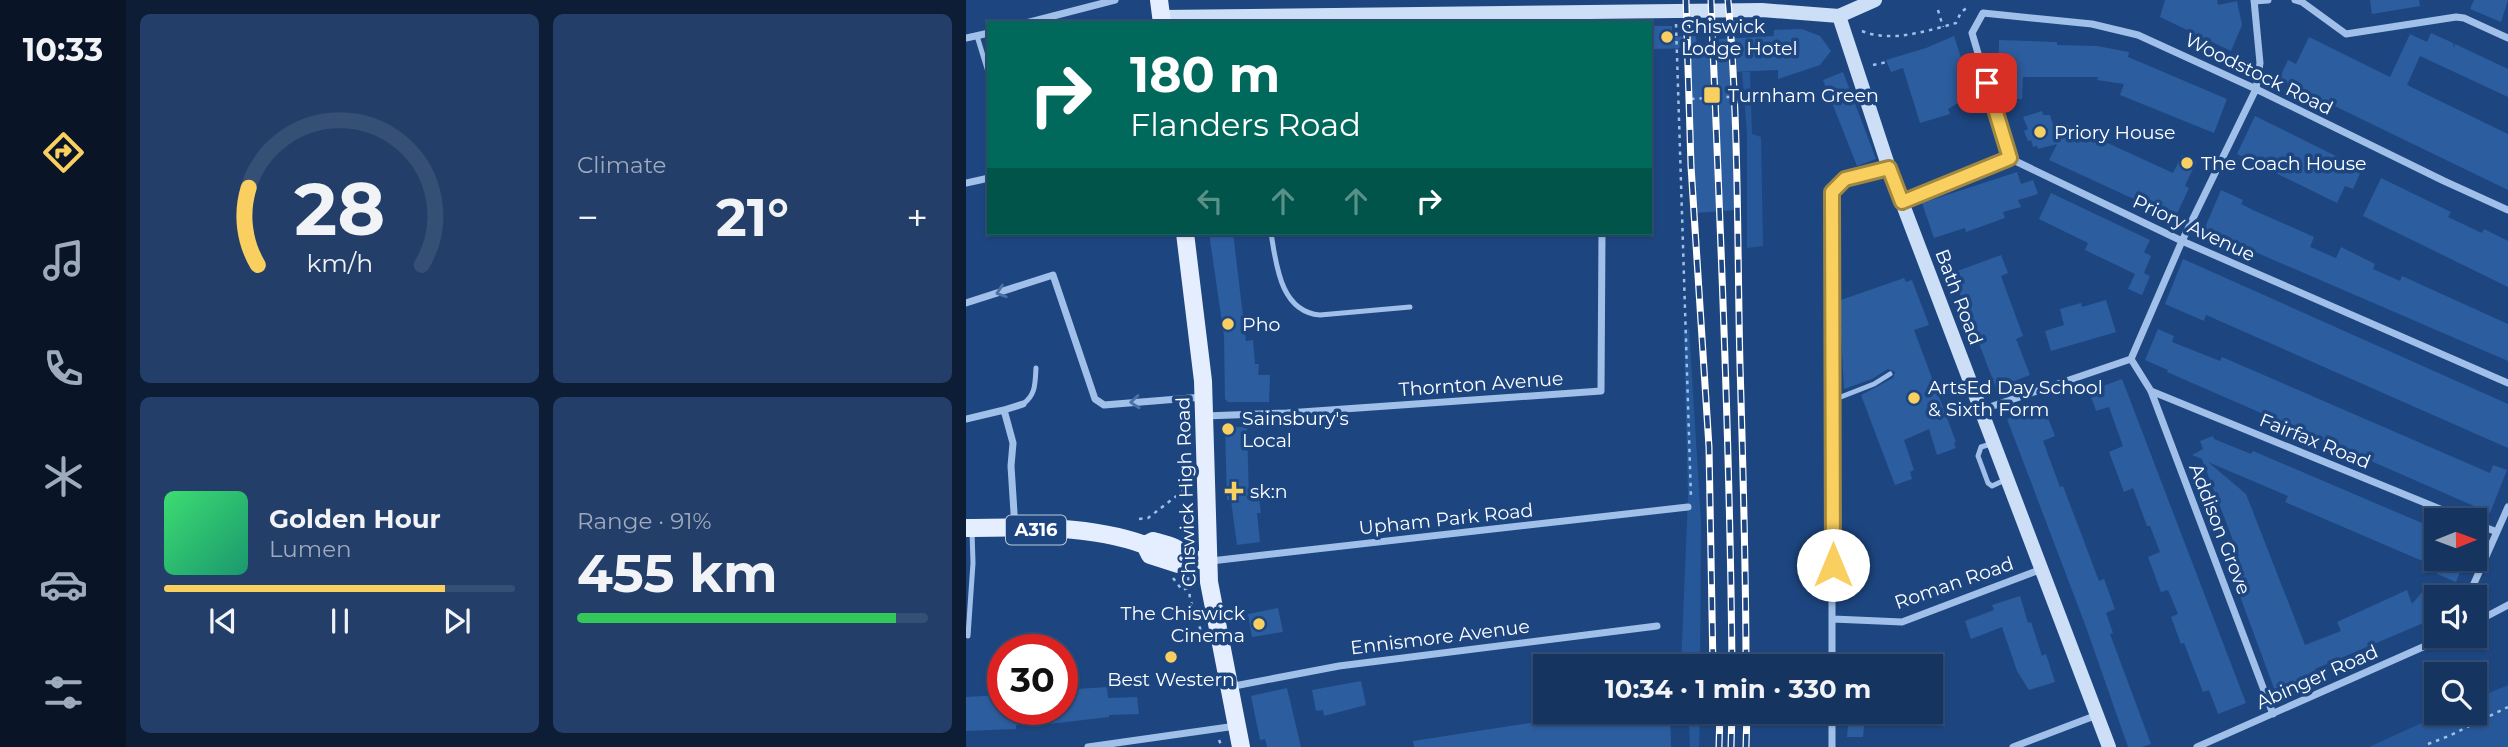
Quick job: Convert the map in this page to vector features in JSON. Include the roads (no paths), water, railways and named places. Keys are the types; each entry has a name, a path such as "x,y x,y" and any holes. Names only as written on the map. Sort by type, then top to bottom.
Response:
{"main road":[{"path":"1161,13 1459,18 1762,10 1839,16 1875,0"},
{"name":"Bath Road","path":"1839,16 1889,168 2109,747"},
{"name":"Chiswick High Road","path":"1185,235 1205,416 1195,564 1241,747"},
{"name":"A316","path":"969,528 1106,534 1145,545 1150,555 1173,563 1195,564"}],"street":[{"path":"1034,21 1115,0"},
{"path":"1981,410 2130,359 2182,242 2256,89 2260,63 2254,1 2267,0"},
{"path":"2295,0 2302,2 2346,34 2456,17 2465,18 2508,38"},
{"name":"Woodstock Road","path":"2010,158 1972,33 1983,13 2092,24 2138,35 2508,209"},
{"path":"966,38 987,34"},
{"path":"1902,202 2010,158"},
{"name":"Priory Avenue","path":"2010,158 2182,242 2508,383"},
{"path":"1832,654 1832,192 1845,179 1889,168"},
{"path":"966,183 987,178"},
{"name":"Thornton Avenue","path":"1205,416 1287,413 1601,391 1602,235"},
{"path":"966,303 1052,275 1095,399 1099,403 1104,405 1203,397"},
{"name":"Addison Grove","path":"2130,359 2151,391 2273,714"},
{"name":"Fairfax Road","path":"2151,391 2438,508"},
{"path":"966,419 1023,404"},
{"path":"1004,410 1013,443 1011,466 1015,529"},
{"name":"Upham Park Road","path":"1195,564 1688,507"},
{"path":"2473,585 2508,507"},
{"path":"2487,528 2497,532"},
{"name":"Roman Road","path":"1833,620 1902,622 2042,569"},
{"path":"2487,616 2508,605"},
{"name":"Ennismore Avenue","path":"1228,687 1339,666 1657,626"},
{"name":"Abinger Road","path":"2197,747 2424,647"},
{"path":"2013,747 2097,715"},
{"path":"1832,724 1832,747"},
{"path":"1088,747 1236,726"}],"lane":[{"path":"977,36 987,68"},
{"path":"1271,235 1281,283 1307,313 1320,315 1409,307"},
{"path":"1023,404 1034,391 1036,368"},
{"path":"1833,400 1874,384 1890,374"},
{"path":"968,636 973,563 969,528"}],"railway":[{"path":"1686,0 1691,166 1709,447 1713,654"},
{"path":"1711,0 1727,416 1732,654"},
{"path":"1728,0 1736,137 1746,654"},
{"path":"1719,747 1720,724"},
{"path":"1731,747 1732,724"},
{"path":"1746,747 1747,724"}],"place":[{"name":"Chiswick Lodge Hotel","path":"1667,37"},
{"name":"Turnham Green","path":"1712,95"},
{"name":"Priory House","path":"2040,132"},
{"name":"The Coach House","path":"2187,163"},
{"name":"Pho","path":"1228,324"},
{"name":"ArtsEd Day School & Sixth Form","path":"1914,398"},
{"name":"Sainsbury's Local","path":"1228,429"},
{"name":"sk:n","path":"1234,491"},
{"name":"The Chiswick Cinema","path":"1259,624"},
{"name":"Best Western","path":"1171,657"}]}
